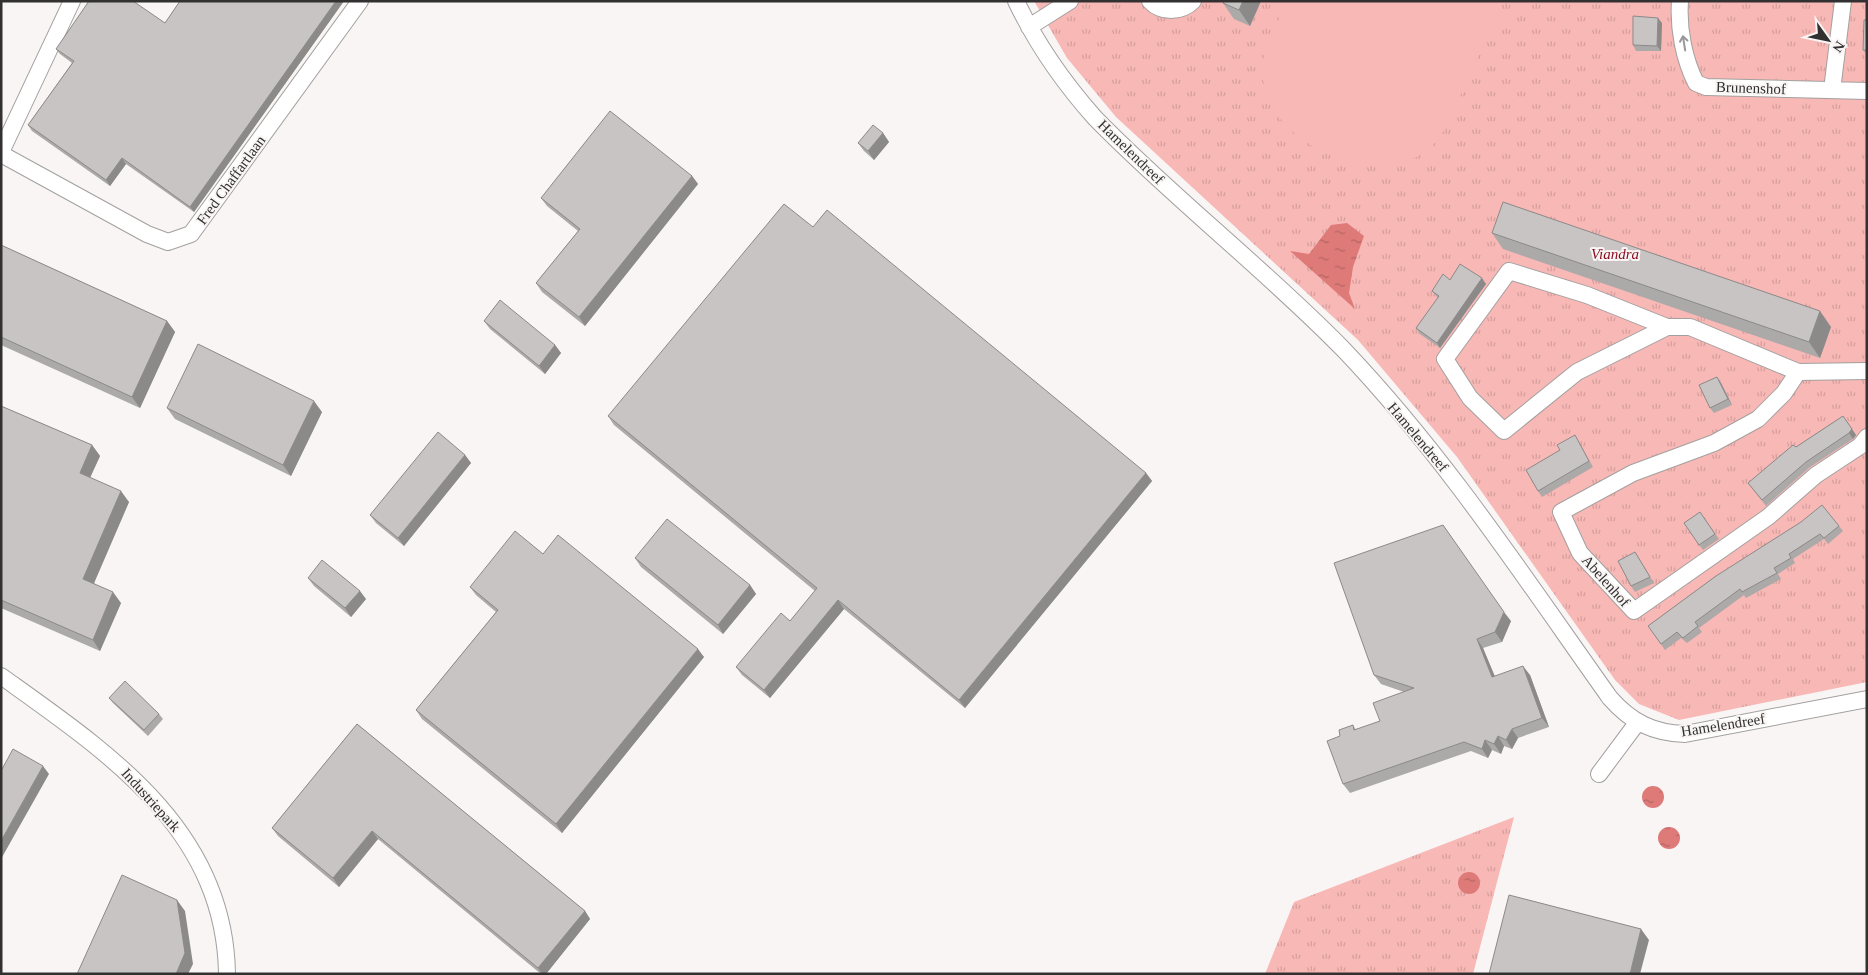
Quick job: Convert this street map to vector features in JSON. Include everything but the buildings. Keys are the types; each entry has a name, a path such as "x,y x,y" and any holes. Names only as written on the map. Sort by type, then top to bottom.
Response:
{"street":[{"name":"Fred Chaffartlaan","path":"72,1 1,153 147,234 168,242 191,234 360,1"},
{"name":"Hamelendreef","path":"1016,1 1028,27 1068,87 1112,135 1345,352 1468,498 1610,698 1637,722 1656,731 1685,734 1867,699"},
{"path":"1028,27 1070,1"},
{"path":"1150,1 1162,10 1175,10 1188,6 1193,1"},
{"name":"Brunenshof","path":"1680,1 1683,42 1688,67 1696,83 1706,86 1867,91"},
{"path":"1832,90 1843,1"},
{"path":"1667,327 1587,295 1509,271 1445,359 1470,398 1504,431 1577,372 1667,327 1690,326 1798,372 1867,371"},
{"name":"Abelenhof","path":"1798,372 1784,393 1758,418 1714,443 1634,473 1561,512 1580,553 1634,612 1768,517 1816,475 1860,446 1867,437"},
{"name":"Industriepark","path":"1,676 114,761 136,780 167,814 202,865 213,894 227,949 227,974"},
{"path":"1599,774 1637,722"}],"green space":[{"name":"Viandra","path":"1034,1 1867,1 1867,682 1679,720 1639,704 1615,680 1457,457 1358,340 1116,117 1067,58"},
{"path":"1288,1 1504,1 1446,127 1436,141 1424,153 1400,163 1373,165 1344,160 1318,149 1294,133 1276,112 1265,88 1263,61 1270,38"},
{"path":"1514,817 1473,974 1265,974 1294,902"}],"water":[{"path":"1347,223 1364,236 1353,267 1349,293 1355,309 1290,251 1309,254 1331,225"},
{"path":"1653,786 1663,793 1664,797 1657,807 1653,808 1643,801 1642,797 1649,787"},
{"path":"1669,827 1677,830 1680,838 1677,846 1669,849 1661,846 1658,838 1661,830"},
{"path":"1469,872 1479,879 1480,883 1473,893 1469,894 1459,887 1458,883 1465,873"}]}
